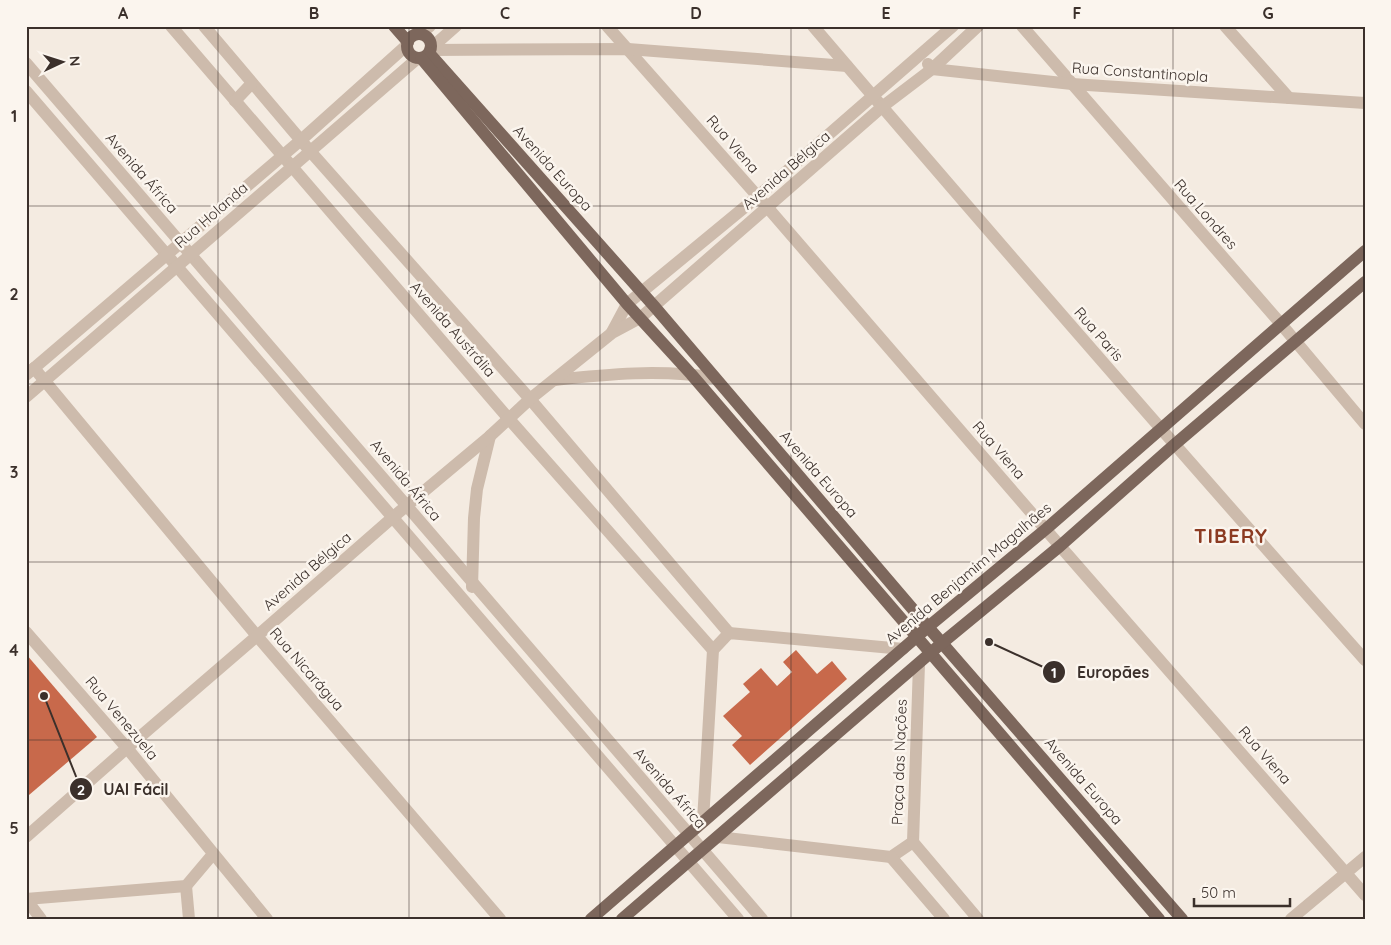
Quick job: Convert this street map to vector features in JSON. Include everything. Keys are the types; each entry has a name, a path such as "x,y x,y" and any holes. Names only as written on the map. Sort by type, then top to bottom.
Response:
{"main road":[{"path":"394,26 408,44 412,55 426,53 429,39 421,30 411,37 408,44"},
{"name":"Avenida Europa","path":"426,53 642,292 928,627 1182,919"},
{"name":"Avenida Europa","path":"426,53 628,304 692,374 1155,917"},
{"name":"Avenida Benjamim Magalhães","path":"592,919 916,637 1046,529 1159,428 1365,251"},
{"path":"622,919 920,664 930,653 1060,546 1174,445 1365,282"},
{"path":"836,706 849,724"}],"street":[{"name":"Avenida Austrália","path":"171,26 509,419 713,650"},
{"name":"Avenida Austrália","path":"204,26 300,140 530,399 729,633"},
{"name":"Rua Holanda","path":"26,397 456,26"},
{"name":"Rua Viena","path":"607,26 768,208 1365,895"},
{"name":"Rua Paris","path":"813,26 871,96 1159,428 1365,660"},
{"name":"Avenida Bélgica","path":"612,333 628,304 757,197 953,26"},
{"name":"Avenida Bélgica","path":"26,837 392,518 490,436 530,399 612,333 640,318 882,108 932,69 978,26"},
{"name":"Rua Londres","path":"1022,26 1281,324 1365,424"},
{"path":"1225,26 1289,98"},
{"name":"Rua Holanda","path":"30,371 300,140 408,44"},
{"path":"426,53 628,49 847,66"},
{"path":"919,55 932,69"},
{"name":"Avenida África","path":"26,63 762,919"},
{"name":"Rua Constantinopla","path":"932,69 1072,84 1365,104"},
{"path":"235,100 252,83"},
{"path":"26,91 738,919"},
{"path":"43,110 56,98"},
{"name":"Rua Nicarágua","path":"30,371 45,380 257,636 500,919"},
{"path":"555,380 604,374 692,374 715,378"},
{"path":"471,609 477,489 490,436"},
{"name":"Rua Venezuela","path":"26,632 127,748 267,919"},
{"path":"703,821 713,650 729,633 903,649"},
{"name":"Praça das Nações","path":"891,857 913,842 920,664"},
{"path":"537,686 551,675"},
{"path":"718,836 891,857 944,919"},
{"path":"913,842 978,919"},
{"path":"26,899 186,886 213,854"},
{"path":"1291,919 1365,856"},
{"path":"186,886 189,919"},
{"path":"26,899 41,919"}],"building":[{"path":"796,650 817,674 832,661 847,679 750,765 732,745 742,736 723,716 750,692 743,684 761,668 777,686 792,672 783,662"},
{"path":"26,654 97,737 29,795 26,777"}],"place":[{"name":"Europães","path":"989,642"},
{"name":"UAI Fácil","path":"44,696"}],"district":[{"name":"TIBERY","path":"1231,535"}]}
